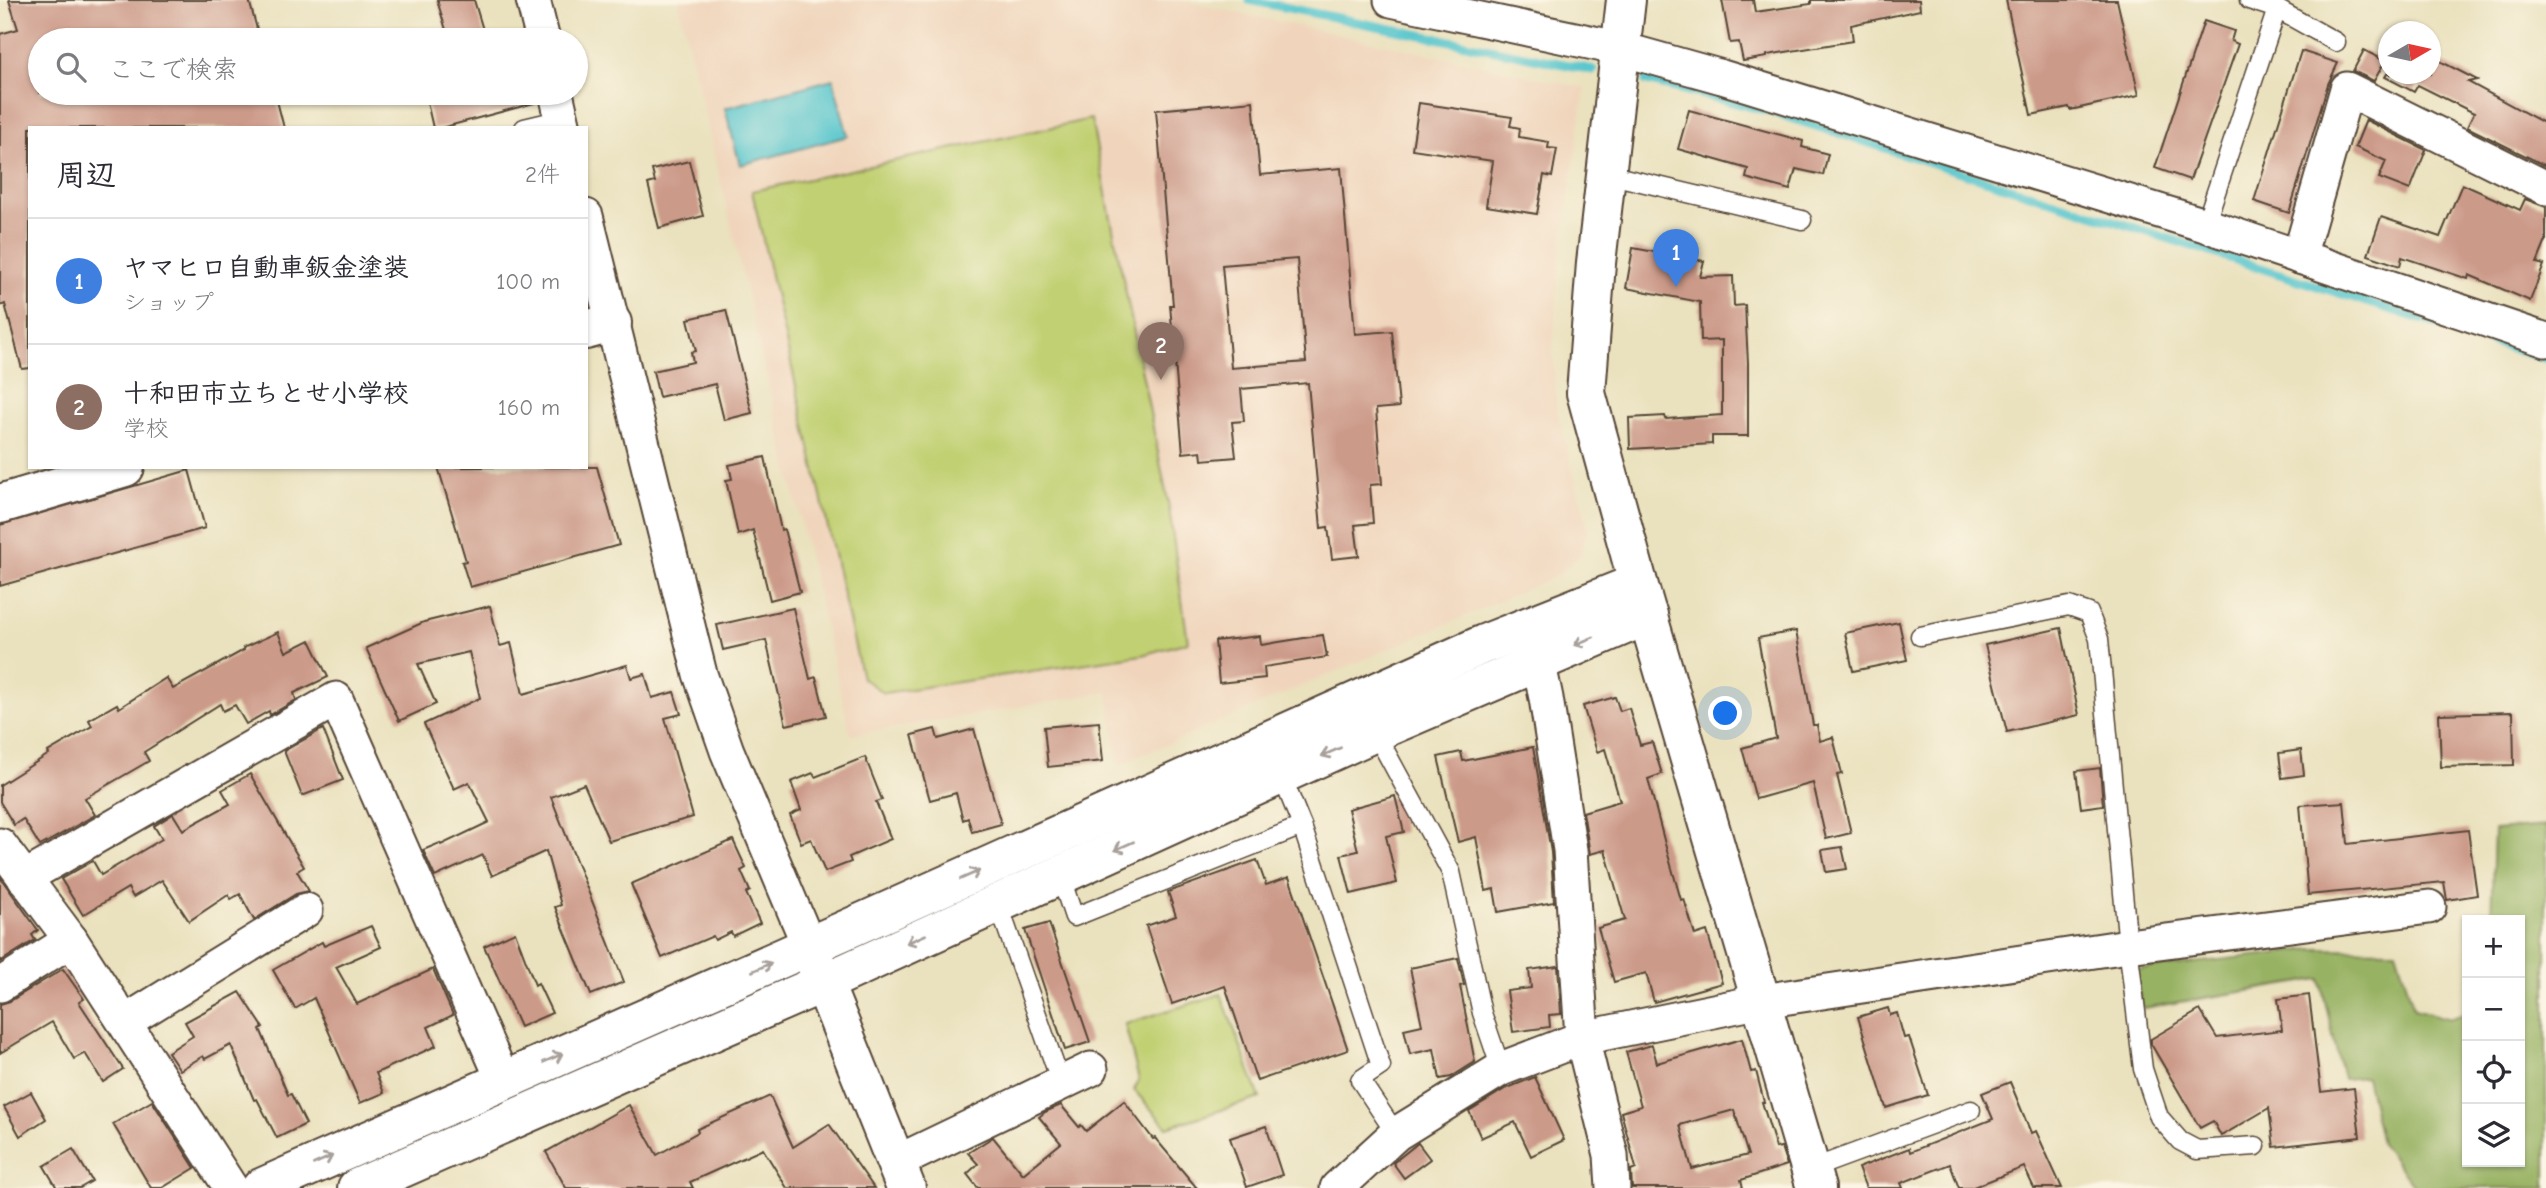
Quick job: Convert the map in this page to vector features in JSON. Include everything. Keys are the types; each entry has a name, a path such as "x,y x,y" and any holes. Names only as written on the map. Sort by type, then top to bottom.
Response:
{"street":[{"path":"533,0 540,28"},
{"path":"1391,0 1622,49 1721,77 2205,225 2546,340"},
{"path":"1626,0 1596,263 1586,393 1643,599 1813,1178"},
{"path":"2299,257 2347,89 2546,188"},
{"path":"588,233 599,327 700,674 727,751 901,1176 1076,1076"},
{"path":"0,504 118,469"},
{"path":"357,1188 823,983 1538,660 1643,599"},
{"path":"261,1188 1484,643 1643,599"},
{"path":"1538,660 1570,850 1582,1038 1611,1155 1613,1188"},
{"path":"24,878 336,699 503,1080"},
{"path":"0,845 71,940 231,1188"},
{"path":"1337,1188 1396,1134 1501,1069 1582,1038 1762,1000 2429,907"},
{"path":"125,1022 306,910"},
{"path":"0,985 71,940"}],"lane":[{"path":"2249,0 2277,9 2336,41"},
{"path":"2205,225 2277,9"},
{"path":"529,126 561,113"},
{"path":"1607,174 1802,220"},
{"path":"1920,636 2069,606 2089,613 2099,639 2128,947 2143,1069 2160,1117 2180,1141 2197,1150 2256,1146"},
{"path":"1375,732 1451,872 1482,1013 1501,1069"},
{"path":"1282,774 1303,826 1381,1066 1360,1080 1396,1134"},
{"path":"1060,875 1074,917 1303,826"},
{"path":"998,903 1076,1076"},
{"path":"1813,1178 1971,1110"}],"shaded area":[{"path":"678,0 1178,0 1585,88 1560,254 1553,354 1556,407 1588,528 1580,555 1557,576 1119,765 1108,692 851,735"}],"green space":[{"path":"1091,119 1168,502 1188,642 1142,655 884,693 862,678 752,191"},
{"path":"2546,826 2546,1188 2416,1188 2381,1143 2366,1077 2343,1079 2320,979 2143,1008 2133,970 2313,949 2396,950 2414,1009 2450,1019 2462,1013 2462,1167 2525,1167 2525,915 2491,915 2494,830"},
{"path":"1221,994 1260,1098 1167,1127 1134,1090 1139,1080 1125,1024"}],"water":[{"path":"833,79 848,136 740,165 725,108"}],"building":[{"path":"9,0 249,0 257,28 28,28 28,105 278,105 283,126 28,126 28,368 22,369 5,304 0,306 0,34 18,29"},
{"path":"437,0 474,0 482,28 445,28"},
{"path":"1722,0 1753,0 1755,12 1811,4 1811,0 1919,0 1920,10 1851,25 1853,41 1743,61 1739,42 1730,43"},
{"path":"2006,0 2117,0 2139,95 2070,110 2069,107 2031,115"},
{"path":"2204,21 2234,31 2231,41 2238,44 2190,180 2155,168"},
{"path":"2364,50 2378,57 2378,74 2374,81 2353,71"},
{"path":"2301,51 2338,63 2328,84 2289,213 2254,201"},
{"path":"2441,62 2477,80 2468,82 2546,124 2546,166 2467,127 2474,113 2418,85 2414,92 2399,84 2441,84"},
{"path":"1253,101 1260,175 1341,168 1355,334 1392,331 1399,407 1376,409 1382,484 1370,485 1373,523 1355,525 1359,556 1332,559 1328,527 1321,528 1308,383 1241,389 1244,421 1232,422 1236,457 1202,460 1201,451 1183,453 1156,110","holes":["1297,259 1306,362 1231,368 1222,265"]},
{"path":"1419,103 1512,117 1510,126 1520,128 1519,137 1549,142 1548,148 1557,149 1552,177 1544,175 1537,214 1486,206 1493,161 1412,149"},
{"path":"428,105 527,105 448,126 433,126"},
{"path":"1689,110 1803,141 1802,147 1828,154 1823,175 1796,169 1790,190 1746,178 1748,169 1678,149"},
{"path":"2366,120 2426,150 2410,190 2379,178 2386,161 2355,147"},
{"path":"689,161 703,216 659,228 648,184 655,182 652,170"},
{"path":"2462,184 2520,210 2525,199 2546,207 2546,241 2537,263 2544,265 2530,301 2469,275 2468,279 2402,257 2400,266 2368,255 2381,217 2440,237"},
{"path":"1633,248 1704,261 1700,277 1733,276 1734,306 1745,305 1748,436 1712,436 1712,444 1630,449 1629,418 1665,416 1666,419 1722,415 1722,340 1701,341 1700,302 1626,288"},
{"path":"726,310 752,413 724,420 715,384 659,397 653,371 693,362 691,352 696,351 688,319"},
{"path":"765,457 781,530 784,529 800,592 770,600 753,530 738,535 726,480 732,479 729,465"},
{"path":"597,467 619,545 470,587 462,562 466,561 439,469"},
{"path":"189,470 205,528 0,586 0,525"},
{"path":"490,606 500,646 511,643 523,694 627,665 631,678 645,674 652,698 674,692 681,714 665,718 693,817 609,841 584,784 551,797 624,982 591,995 555,907 561,905 546,851 492,876 483,855 435,877 423,850 440,843 441,845 489,822 469,782 454,789 424,724 480,698 469,652 418,664 436,704 399,721 366,648 424,622"},
{"path":"793,608 810,679 816,677 826,716 786,725 766,640 723,650 717,625"},
{"path":"1899,622 1907,660 1853,671 1845,633"},
{"path":"2061,628 2079,715 2007,732 1985,645"},
{"path":"1796,631 1813,725 1817,725 1820,741 1833,737 1842,774 1837,775 1851,833 1826,839 1813,783 1756,799 1742,748 1776,738 1758,638"},
{"path":"278,632 286,652 310,640 328,677 294,693 296,700 270,715 269,711 246,724 235,705 223,711 220,704 144,752 149,761 85,798 95,815 40,846 23,819 14,825 0,802 0,785 92,726 89,720 117,704 119,708 166,678 173,689 244,650 243,648"},
{"path":"1323,635 1327,657 1264,667 1265,678 1219,683 1215,641 1260,636 1261,645"},
{"path":"1615,697 1620,711 1629,708 1640,745 1652,742 1662,774 1648,779 1681,900 1684,899 1695,935 1707,931 1722,983 1654,1002 1646,973 1614,982 1598,928 1625,920 1605,850 1590,854 1583,812 1620,801 1605,749 1597,752 1583,706"},
{"path":"2513,712 2514,765 2441,767 2439,714"},
{"path":"1099,722 1103,761 1048,767 1044,727"},
{"path":"323,729 343,780 302,796 284,751"},
{"path":"935,729 938,739 974,729 1001,824 972,832 968,818 963,820 956,793 930,800 912,735"},
{"path":"1533,747 1551,852 1554,902 1498,912 1494,889 1486,891 1476,837 1458,842 1438,757 1461,752 1463,761"},
{"path":"2301,750 2304,775 2282,778 2279,753"},
{"path":"865,757 882,800 876,802 891,839 849,857 851,862 825,872 811,839 801,843 790,815 801,810 791,782 813,773 815,777"},
{"path":"2100,768 2103,805 2081,808 2076,771"},
{"path":"250,774 304,867 297,871 309,891 296,894 254,920 240,894 231,899 228,895 189,921 162,880 133,897 128,888 83,915 61,879 93,861 101,875 162,839 154,826 173,814 183,830 230,804 222,790"},
{"path":"1395,796 1404,832 1386,836 1397,883 1351,894 1341,855 1358,851 1348,809"},
{"path":"2344,802 2348,844 2468,830 2477,895 2447,900 2444,882 2308,895 2300,805"},
{"path":"733,840 746,868 741,871 750,891 746,893 760,923 733,936 731,932 715,940 713,936 662,958 631,884"},
{"path":"1842,847 1847,869 1826,872 1822,850"},
{"path":"1257,860 1266,885 1289,877 1348,1050 1257,1081 1225,986 1172,1004 1146,926 1176,916 1168,892"},
{"path":"0,877 38,930 32,935 35,940 0,962"},
{"path":"1049,923 1090,1042 1065,1050 1025,930"},
{"path":"371,926 381,947 336,967 357,1004 433,969 453,1015 428,1027 436,1046 376,1073 384,1093 360,1103 314,998 295,1009 273,970 322,942 324,946"},
{"path":"515,932 535,985 538,983 552,1013 520,1027 484,946"},
{"path":"1458,958 1464,985 1460,986 1475,1062 1451,1077 1440,1079 1434,1049 1410,1054 1404,1029 1422,1025 1410,968"},
{"path":"1558,966 1561,1014 1549,1015 1550,1027 1513,1032 1507,991 1531,988 1529,970"},
{"path":"63,969 84,999 79,1002 123,1069 103,1082 85,1053 74,1059 52,1022 0,1053 0,1004 10,1001"},
{"path":"240,992 263,1027 260,1029 288,1095 291,1094 306,1124 277,1138 257,1099 254,1100 231,1045 205,1059 203,1056 180,1070 168,1052 193,1036 185,1022"},
{"path":"2309,995 2321,1092 2354,1088 2360,1137 2274,1147 2269,1108 2221,1136 2213,1121 2200,1128 2151,1044 2151,1039 2200,1010 2217,1038 2282,1030 2278,999"},
{"path":"1888,1008 1890,1015 1897,1013 1904,1038 1909,1037 1928,1095 1886,1108 1858,1017"},
{"path":"1742,1039 1751,1072 1756,1071 1776,1148 1781,1147 1787,1165 1741,1180 1743,1188 1632,1188 1631,1170 1636,1168 1621,1112 1641,1106 1626,1052 1652,1045 1657,1063","holes":["1734,1110 1748,1155 1692,1169 1680,1125"]},
{"path":"1535,1077 1564,1140 1531,1156 1515,1122 1481,1138 1469,1111 1505,1089"},
{"path":"2010,1082 2031,1133 2036,1131 2062,1188 2034,1188 2024,1167 1971,1188 1959,1188 1950,1164 1901,1183 1903,1188 1866,1188 1858,1168 1909,1148 1910,1152 1993,1119 1982,1093"},
{"path":"31,1092 46,1119 20,1136 4,1107"},
{"path":"770,1096 793,1147 829,1124 874,1188 787,1188 763,1149 690,1182 693,1188 566,1188 546,1152 629,1105 657,1155 698,1132 697,1129"},
{"path":"152,1101 195,1168 162,1188 151,1188 113,1124"},
{"path":"1124,1101 1153,1139 1155,1138 1197,1188 978,1188 967,1174 978,1164 968,1153 993,1137 1023,1174 1061,1143 1039,1117 1045,1112 1061,1105 1079,1127 1081,1125 1086,1131"},
{"path":"1266,1126 1282,1175 1247,1187 1230,1138"},
{"path":"1418,1143 1430,1159 1404,1178 1393,1163"},
{"path":"73,1149 92,1181 80,1188 57,1188 44,1166"}],"waterway":[{"path":"1249,0 1593,70"},
{"path":"1646,81 1769,111 2546,359"}],"place":[{"name":"ヤマヒロ自動車鈑金塗装","path":"1676,287"},
{"name":"十和田市立ちとせ小学校","path":"1161,380"}]}
